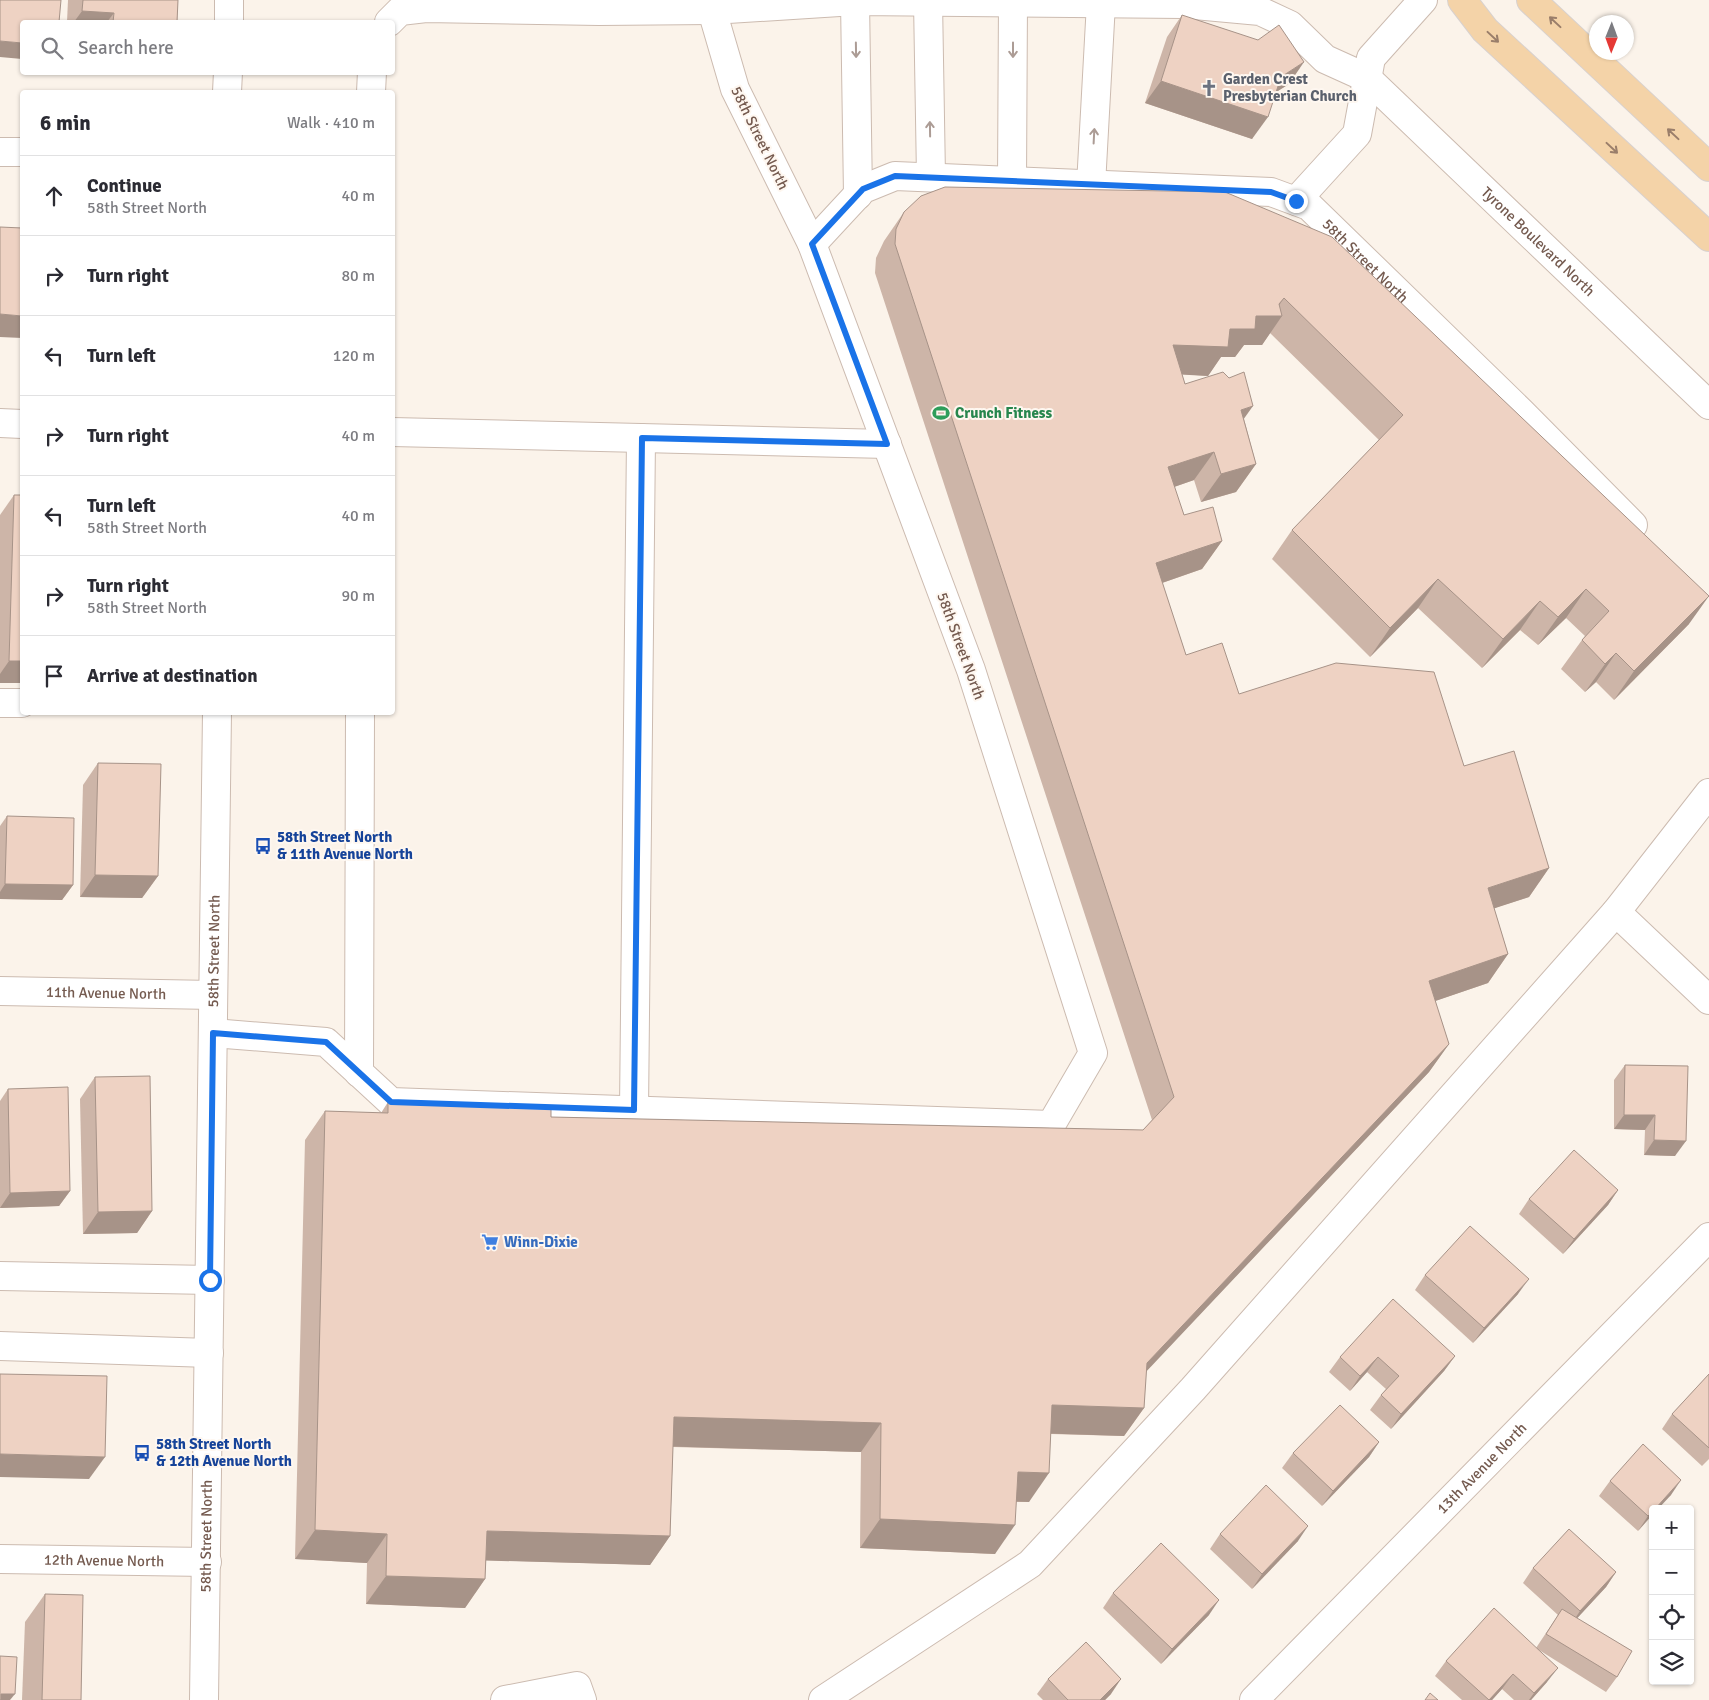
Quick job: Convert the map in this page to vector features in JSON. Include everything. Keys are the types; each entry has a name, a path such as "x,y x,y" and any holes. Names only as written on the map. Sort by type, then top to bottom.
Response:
{"main road":[{"path":"1462,0 1485,30 1709,237"},
{"path":"1531,0 1709,167"}],"street":[{"path":"229,0 229,20"},
{"path":"1296,201 1357,134 1371,58 1423,0"},
{"path":"855,1 858,195"},
{"name":"Tyrone Boulevard North","path":"391,20 400,11 426,8 599,12 710,5 855,1 1053,1 1184,4 1260,10 1290,25 1325,58 1367,78 1709,405"},
{"path":"928,1 931,177"},
{"path":"1012,181 1014,1"},
{"path":"1091,185 1101,3"},
{"name":"58th Street North","path":"634,1110 1051,1125 1093,1053 974,680 812,244 735,89 710,5"},
{"path":"228,75 228,90"},
{"path":"371,90 372,75"},
{"path":"0,152 20,152"},
{"name":"58th Street North","path":"812,244 863,189 895,176 1271,192 1309,206 1522,412 1653,546"},
{"path":"0,423 20,424"},
{"path":"395,432 887,444"},
{"path":"213,1033 326,1042 391,1102 634,1110 642,438"},
{"path":"0,703 20,703"},
{"name":"58th Street North","path":"209,1700 207,1562 217,715"},
{"path":"359,1072 360,715"},
{"path":"822,1700 1030,1564 1193,1389 1616,912 1709,793"},
{"path":"1616,912 1709,1000"},
{"name":"11th Avenue North","path":"0,991 213,995"},
{"name":"13th Avenue North","path":"1254,1700 1709,1237"},
{"path":"0,1276 210,1280"},
{"path":"0,1346 209,1353"},
{"name":"12th Avenue North","path":"0,1559 207,1562"},
{"path":"505,1700 577,1686 582,1700"}],"building":[{"path":"0,0 61,0 59,20 20,20 20,43 0,41"},
{"path":"83,0 178,0 177,20 113,20 114,13 82,11"},
{"path":"1182,15 1258,40 1279,25 1304,62 1281,77 1268,117 1161,81"},
{"path":"945,187 1225,192 1332,237 1709,596 1634,671 1616,653 1605,664 1582,640 1609,611 1586,589 1558,617 1540,601 1503,639 1438,579 1390,628 1292,530 1403,415 1284,298 1279,304 1282,316 1256,316 1255,329 1230,329 1228,347 1173,345 1185,384 1223,372 1229,378 1244,372 1253,406 1241,410 1256,464 1221,474 1214,452 1168,467 1184,515 1213,507 1222,541 1156,563 1186,655 1222,643 1239,694 1336,663 1434,672 1464,766 1514,751 1549,868 1488,888 1508,954 1429,981 1449,1044 1147,1363 1144,1408 1052,1405 1049,1473 1018,1472 1015,1525 880,1519 881,1423 674,1417 670,1536 487,1531 485,1579 386,1576 387,1534 315,1530 325,1111 388,1113 388,1102 551,1108 551,1117 1143,1130 1174,1097 895,244 896,229 904,212 921,196"},
{"path":"0,227 20,228 20,316 0,314"},
{"path":"14,495 20,495 20,661 9,661"},
{"path":"98,763 161,764 158,876 95,875"},
{"path":"7,816 74,818 73,885 5,884"},
{"path":"1625,1065 1688,1066 1686,1141 1654,1140 1655,1115 1624,1115"},
{"path":"150,1076 152,1211 98,1212 95,1077"},
{"path":"68,1087 70,1191 10,1193 8,1089"},
{"path":"1574,1150 1618,1190 1574,1239 1529,1199"},
{"path":"1470,1226 1529,1279 1484,1328 1425,1275"},
{"path":"1393,1299 1455,1356 1401,1414 1381,1395 1399,1376 1378,1357 1360,1376 1340,1357"},
{"path":"0,1374 107,1376 105,1457 0,1454"},
{"path":"1709,1374 1709,1448 1672,1414"},
{"path":"1340,1405 1379,1442 1333,1491 1293,1453"},
{"path":"1643,1444 1681,1480 1659,1505 1649,1505 1648,1516 1610,1481"},
{"path":"1266,1485 1308,1526 1262,1574 1220,1534"},
{"path":"1569,1529 1616,1572 1580,1611 1533,1568"},
{"path":"1161,1543 1219,1600 1172,1649 1113,1593"},
{"path":"45,1594 83,1595 81,1700 42,1700"},
{"path":"1494,1608 1558,1668 1534,1693 1513,1674 1489,1700 1446,1661"},
{"path":"1562,1609 1632,1651 1617,1677 1546,1634"},
{"path":"1086,1642 1121,1679 1100,1700 1068,1700 1048,1679"},
{"path":"0,1656 17,1657 15,1694 1,1694 1,1700 0,1700"},
{"path":"1430,1693 1438,1700 1425,1700"}],"place":[{"name":"Garden Crest Presbyterian Church","path":"1209,88"},
{"name":"Crunch Fitness","path":"941,413"},
{"name":"58th Street North & 11th Avenue North","path":"263,846"},
{"name":"Winn-Dixie","path":"490,1242"},
{"name":"58th Street North & 12th Avenue North","path":"142,1453"}],"route":[{"path":"210,1280 213,1033 326,1042 391,1102 634,1110 642,438 887,444 812,244 863,189 895,176 1271,192 1296,201"}]}
